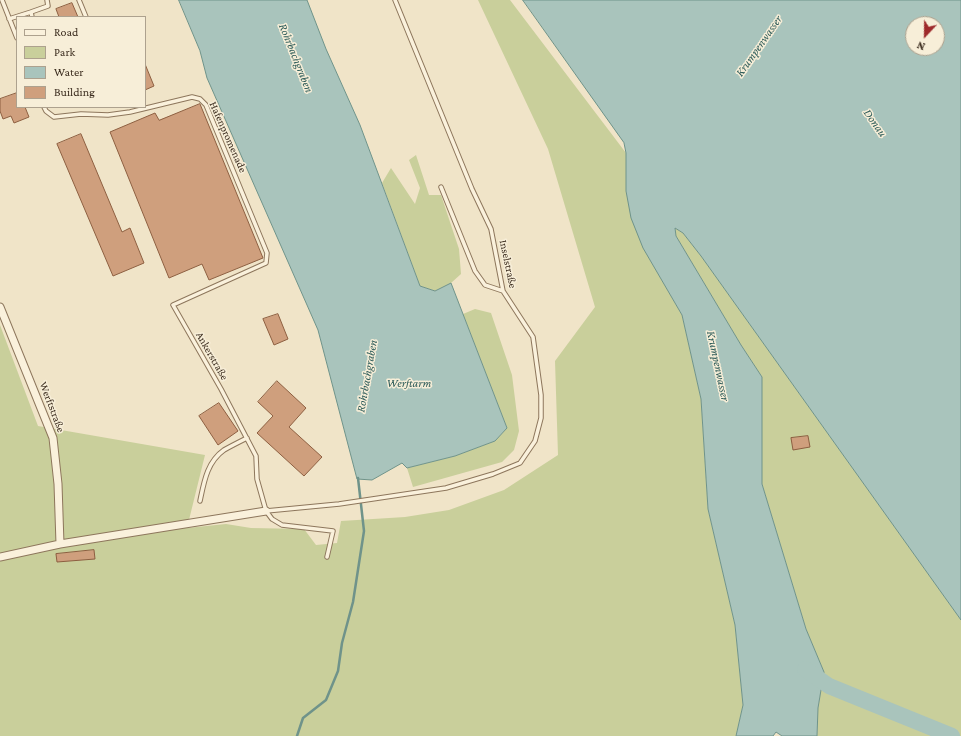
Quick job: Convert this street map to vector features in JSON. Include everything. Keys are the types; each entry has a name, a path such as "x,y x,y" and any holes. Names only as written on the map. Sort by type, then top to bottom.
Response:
{"street":[{"name":"Werftstraße","path":"0,308 53,438 58,484 60,544"},
{"path":"0,557 60,544 266,511"}],"lane":[{"path":"2,0 16,36"},
{"path":"16,16 48,6 46,0"},
{"path":"79,0 86,16"},
{"name":"Inselstraße","path":"266,511 340,504 446,488 493,474 520,463 535,441 541,418 541,403 533,337 504,291 491,230 472,189 395,0"},
{"path":"31,12 32,16"},
{"path":"9,18 16,16"},
{"name":"Hafenpromenade","path":"146,108 192,96 200,99 206,105 267,253 266,263"},
{"name":"Hafenpromenade","path":"44,108 54,117 81,114 108,115 146,108"},
{"path":"441,187 475,271 485,285 504,291"},
{"name":"Ankerstraße","path":"266,263 173,305 221,389 256,456 257,479 266,511"},
{"path":"200,501 206,476 213,460 224,450 247,438"},
{"path":"266,511 272,519 282,524 333,531 328,557"}],"green space":[{"path":"478,0 510,0 626,153 626,191 644,249 682,315 701,399 708,509 735,625 743,705 736,736 0,736 0,325 38,426 205,455 187,528 226,524 251,528 304,529 316,545 337,543 341,521 405,517 449,510 504,490 558,455 555,361 595,307 548,149"},
{"path":"416,155 429,195 441,195 459,249 461,274 451,283 435,291 420,286 382,183 391,168 415,204 420,188 409,160"},
{"path":"675,228 683,233 701,256 961,620 961,736 817,736 818,708 824,672 806,629 762,484 762,377 741,345 676,236"},
{"path":"475,309 491,313 512,375 519,431 514,450 502,462 413,487 407,468 455,456 495,441 507,428 463,314"}],"water":[{"name":"Werftarm","path":"179,0 307,0 326,49 360,125 420,286 435,291 451,283 507,428 495,441 455,456 407,468 402,463 372,480 357,479 318,330 207,78 200,51"},
{"path":"523,0 961,0 961,620 701,256 683,233 675,228 676,236 741,345 762,377 762,484 806,629 824,672 818,708 817,736 782,736 776,732 773,736 736,736 743,705 735,625 708,509 701,399 682,315 643,248 631,218 626,191 626,153 624,143"}],"building":[{"path":"72,3 78,16 59,16 56,9"},
{"path":"146,66 154,86 146,90"},
{"path":"16,93 16,108 25,108 29,117 14,123 11,116 3,119 0,111 0,99"},
{"path":"200,104 263,258 209,280 202,264 169,278 110,132 155,113 159,120"},
{"path":"81,134 122,232 130,228 144,263 113,276 57,144"},
{"path":"278,314 288,339 274,345 263,319"},
{"path":"277,381 306,408 289,427 322,457 304,476 257,433 273,416 258,402"},
{"path":"219,403 238,431 218,445 199,416"},
{"path":"808,436 810,447 793,450 791,438"},
{"path":"94,550 95,559 57,562 56,554"}],"waterway":[{"name":"Rohrbachgraben","path":"297,736 303,718 326,700 338,671 342,643 353,602 364,531 358,478"},
{"path":"805,669 829,686 952,736"}],"water label":[{"name":"Krumpenwasser","path":"759,46"},
{"name":"Donau","path":"875,123"},
{"name":"Krumpenwasser","path":"718,366"}]}
